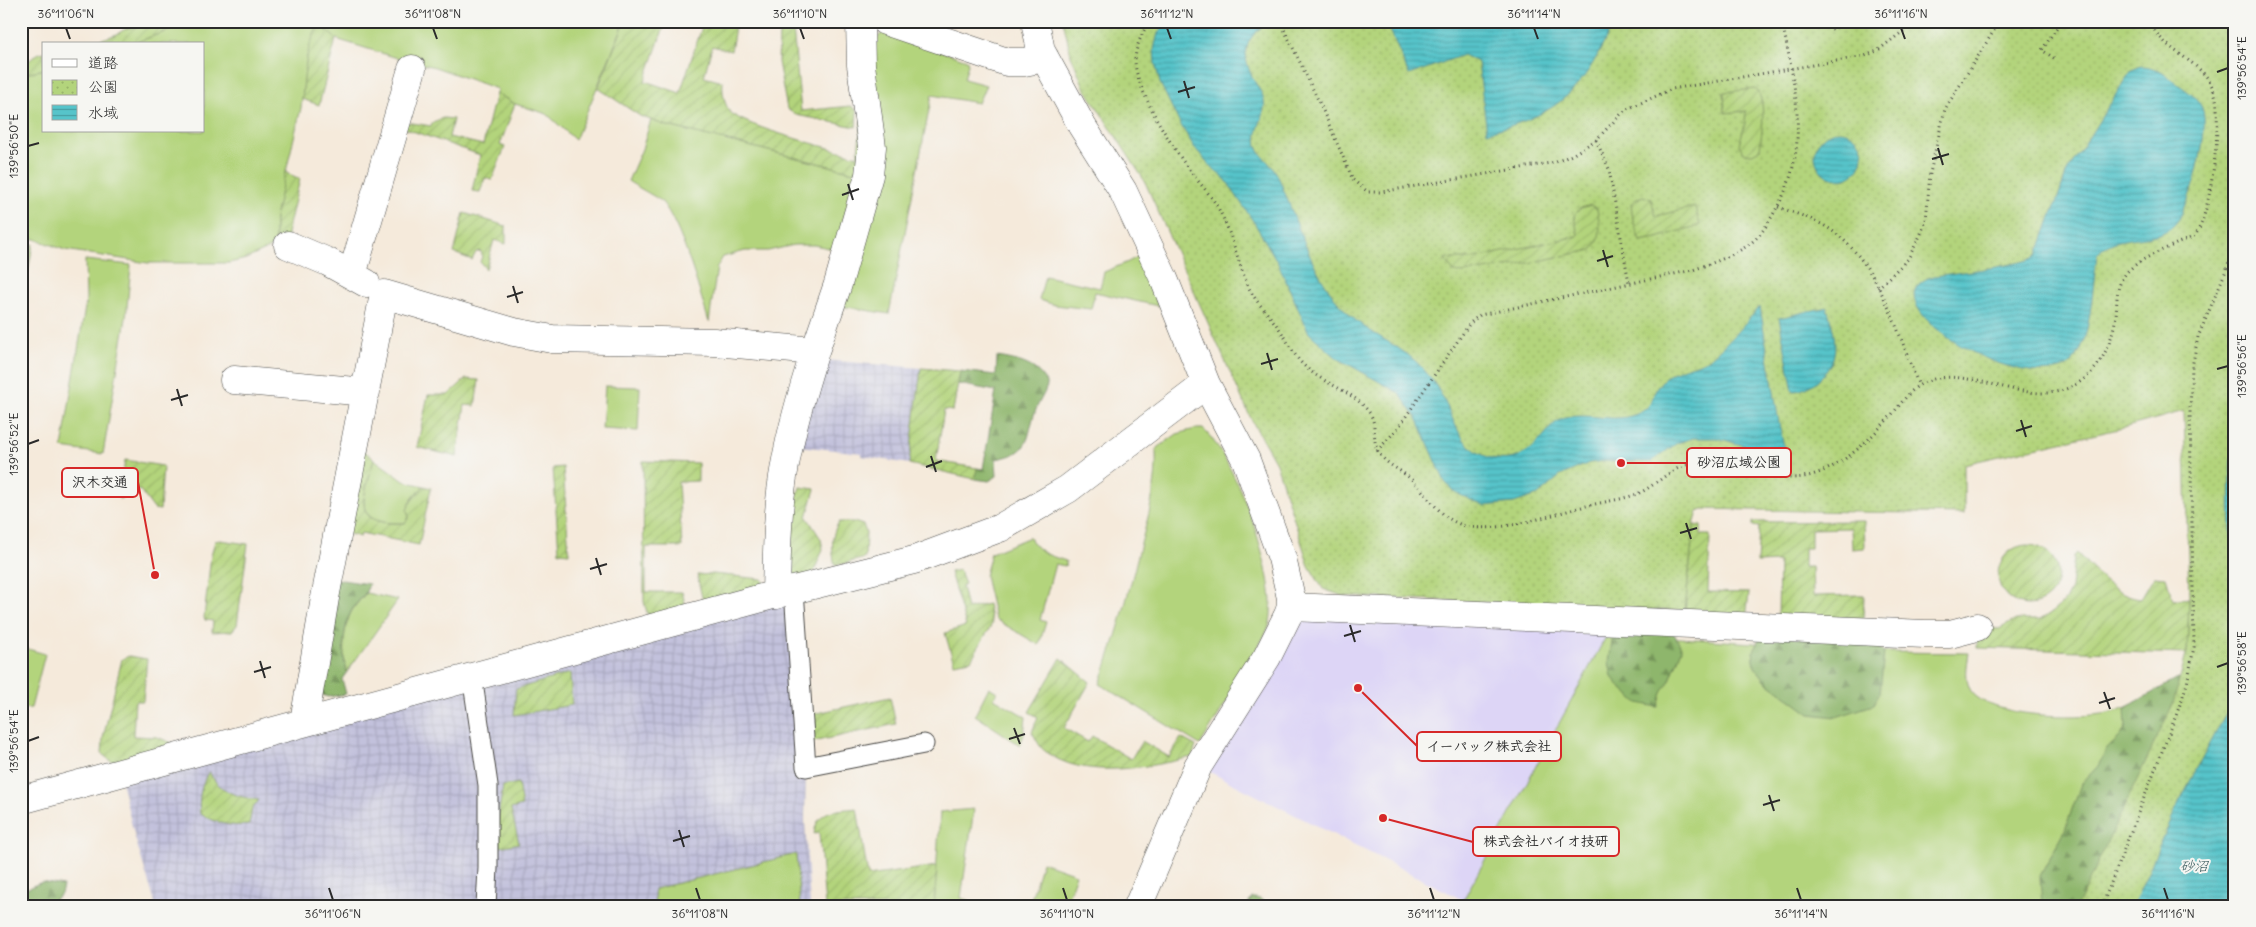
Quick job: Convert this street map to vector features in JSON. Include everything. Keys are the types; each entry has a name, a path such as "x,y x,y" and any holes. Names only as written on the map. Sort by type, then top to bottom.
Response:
{"street":[{"path":"785,592 777,541 785,467 797,409 844,266 869,175 872,147 861,65 860,21"},
{"path":"885,21 1007,62 1024,62 1045,58"},
{"path":"1035,21 1041,51 1082,126 1123,191 1164,279 1206,384 1246,460 1282,558 1290,587 1291,607 1267,657 1198,766 1138,906"},
{"path":"352,275 412,69"},
{"path":"288,245 321,258 384,294 514,332 552,339 714,342 815,351"},
{"path":"304,722 327,589 384,294"},
{"path":"234,380 366,392"},
{"path":"21,800 472,676 785,592 914,560 1000,528 1068,489 1206,384"},
{"path":"1291,607 1924,634 1950,634 1977,627"}],"lane":[{"path":"785,592 806,766 924,744"},
{"path":"472,676 485,754 488,785 486,906"}],"path":[{"path":"1149,21 1139,41 1135,62 1140,85 1157,121 1186,166 1213,200 1229,228 1250,289 1263,310 1278,327 1302,364 1353,397 1369,411 1374,420 1377,452 1388,464 1414,482 1440,512 1459,524 1472,527 1499,527 1525,523 1545,516 1637,494 1676,469 1692,463 1708,464 1784,478 1802,478 1841,463 1886,421 1912,390 1928,380 1949,377 2038,394 2058,392 2076,385 2091,374 2101,361 2112,338 2118,286 2128,270 2156,254 2193,237 2202,221 2210,186 2218,134 2216,98 2207,77 2156,36 2149,21"},
{"path":"1280,21 1321,106 1353,180 1368,192 1380,192 1556,162 1572,155 1596,140 1626,110 1665,91 1722,79 1864,56 1877,51 1917,21"},
{"path":"1377,452 1386,443 1470,323 1480,315 1694,270 1727,258 1752,242 1768,224 1786,193 1796,161 1798,129 1791,68 1782,21"},
{"path":"1819,21 1834,30 1840,21"},
{"path":"1878,288 1908,259 1920,236 1926,221 1930,173 1945,108 2000,21"},
{"path":"2054,58 2042,50 2061,21"},
{"path":"1596,140 1609,169 1629,284"},
{"path":"1778,207 1809,218 1834,231 1855,250 1878,288 1919,386"},
{"path":"2102,906 2187,684 2194,647 2190,410 2192,367 2198,336 2235,250"}],"shaded area":[{"path":"812,359 921,368 909,464 862,456 862,453 789,445"},
{"path":"794,590 806,767 805,821 810,906 800,906 796,854 654,889 655,906 156,906 135,838 119,773"},
{"path":"1288,615 1608,633 1463,900 1198,766"}],"green space":[{"path":"195,21 625,21 575,140 547,114 515,104 496,93 497,89 435,67 407,61 336,39 320,24 307,56 301,108 275,218 275,240 270,248 246,259 229,263 148,263 65,250 21,234 21,75 42,70 42,132 205,132 205,42 137,42"},
{"path":"195,21 137,42 94,42 117,34 127,28 150,25 151,27"},
{"path":"625,21 666,21 645,81 680,93 704,21 736,21 731,51 712,46 704,77 723,82 724,97 730,112 739,118 770,131 858,156 858,173 664,125 640,116 598,88"},
{"path":"1063,21 2235,21 2235,906 2077,906 2173,704 2187,651 2189,598 2184,411 2123,428 1964,464 1964,514 1702,509 1698,512 1694,525 1685,611 1343,596 1323,589 1309,566 1276,463 1252,421 1144,180 1084,87 1071,55"},
{"path":"320,24 336,39 319,105 302,99 311,41"},
{"path":"793,29 801,111 851,106 857,111 856,127 796,115 787,109 778,62 779,34"},
{"path":"884,32 967,60 968,64 964,79 986,85 978,103 932,95 889,314 841,306 870,43"},
{"path":"42,53 42,70 21,75 21,65"},
{"path":"1755,89 1761,101 1763,118 1760,150 1752,154 1744,153 1739,145 1746,111 1725,113 1724,92"},
{"path":"496,93 515,104 500,145 505,147 492,180 485,178 480,192 472,191 480,155 404,128 406,122 431,126 433,122 443,118 453,119 449,137 483,145"},
{"path":"651,120 664,125 858,173 834,249 814,245 794,245 768,251 745,251 723,257 717,267 709,322 689,258 676,225 668,211 659,199 628,181 642,149"},
{"path":"285,172 300,179 287,233 288,245 275,240 275,218"},
{"path":"1643,196 1651,199 1656,216 1695,207 1700,225 1640,241 1633,220 1631,204"},
{"path":"1591,205 1597,209 1600,231 1598,240 1592,250 1524,264 1464,273 1454,272 1444,259 1470,259 1578,236 1574,215 1581,208"},
{"path":"464,213 506,226 506,244 494,240 486,269 480,262 481,251 476,252 472,260 454,253"},
{"path":"21,242 33,244 23,300 21,299"},
{"path":"1139,256 1151,281 1158,306 1095,292 1091,309 1055,305 1039,300 1045,276 1100,288 1104,272"},
{"path":"85,260 131,265 126,318 103,454 62,448 86,301"},
{"path":"997,357 1020,362 1034,368 1044,379 1047,386 1035,411 1025,445 1015,453 996,459 997,476 989,481 975,479 977,468 983,469 996,391 958,384 960,371 996,375"},
{"path":"921,368 960,371 953,411 944,410 936,461 977,468 975,479 909,464"},
{"path":"466,379 479,380 475,406 465,405 457,457 417,447 428,395 448,395"},
{"path":"605,386 640,387 638,431 602,429"},
{"path":"1195,429 1203,429 1216,444 1229,466 1241,493 1262,553 1269,582 1271,607 1269,626 1266,633 1242,677 1200,745 1100,684 1121,618 1149,513 1154,488 1156,449 1177,434"},
{"path":"362,449 374,459 364,497 364,507 375,520 387,523 405,523 409,517 407,510 412,499 424,486 431,488 419,545 361,533 360,537 346,533"},
{"path":"374,459 404,481 424,486 412,499 409,517 405,523 375,519 368,514 364,506 364,497"},
{"path":"125,460 163,466 160,510 154,509 140,490 119,499"},
{"path":"643,461 698,463 698,481 678,482 682,547 646,547 646,592 682,592 686,607 648,616 644,602"},
{"path":"563,467 569,553 559,552 553,468"},
{"path":"800,487 815,489 807,517 821,539 823,549 813,574 785,581 794,507"},
{"path":"1864,521 1865,548 1852,549 1851,528 1811,529 1811,548 1804,548 1804,567 1812,567 1813,596 1864,595 1863,619 1778,619 1779,562 1757,563 1759,527 1753,526 1753,522"},
{"path":"839,522 854,522 863,525 866,532 865,558 835,566 833,538"},
{"path":"1694,525 1701,526 1701,535 1710,535 1708,592 1749,593 1746,618 1685,611"},
{"path":"1030,537 1036,547 1066,561 1065,566 1055,564 1040,620 1046,622 1039,645 995,619 985,576 991,553"},
{"path":"215,541 248,544 237,625 232,631 212,632 213,621 205,620 204,618 211,555"},
{"path":"2028,545 2044,550 2049,554 2053,559 2058,575 2053,591 2049,596 2044,600 2028,605 2012,600 2007,596 2003,591 1998,575 2003,559 2007,554 2012,550"},
{"path":"2077,553 2106,582 2131,596 2141,598 2154,576 2166,577 2173,600 2189,598 2187,654 1977,648 1977,634 1989,628 1999,629 2016,620 2040,620 2065,601 2071,588 2074,556"},
{"path":"959,570 965,584 962,586 967,609 988,604 992,624 971,660 954,663 945,633 966,626 950,572"},
{"path":"713,574 762,579 766,585 703,602 697,575"},
{"path":"335,579 369,584 364,595 352,610 345,632 344,657 347,672 342,679 346,694 328,697 322,695"},
{"path":"366,593 398,600 347,672 344,657 345,631 353,609"},
{"path":"1633,601 1663,612 1682,649 1670,680 1662,693 1658,707 1638,703 1612,677 1609,662 1614,627 1620,612"},
{"path":"1763,632 1869,639 1884,652 1880,693 1873,705 1836,717 1810,714 1767,682 1755,667 1753,651"},
{"path":"1608,633 1884,652 1969,653 1967,677 1969,686 1971,691 1981,700 1996,707 2014,711 2056,716 2094,715 2117,711 2177,679 2169,685 2056,906 1460,906"},
{"path":"21,647 45,654 31,708 21,709"},
{"path":"129,656 147,659 143,701 135,701 133,736 157,737 172,743 154,751 112,762 102,754 103,738 122,659"},
{"path":"1061,658 1090,682 1064,728 1088,742 1092,736 1131,759 1142,741 1169,757 1181,738 1196,746 1192,757 1136,767 1096,769 1060,760 1045,751 1039,745 1032,732 1038,717 1029,712"},
{"path":"570,673 572,705 514,715 516,689"},
{"path":"2187,677 2141,906 2042,906 2040,876 2064,832 2081,784 2098,766 2107,749 2121,736 2126,726 2125,708 2177,679"},
{"path":"989,687 997,692 994,698 1026,717 1024,734 1020,745 975,715"},
{"path":"890,697 896,724 812,742 808,715"},
{"path":"209,771 223,789 236,795 259,800 252,809 249,825 224,824 200,814 199,802 201,792"},
{"path":"518,783 522,806 511,809 519,843 500,847 496,829 503,786"},
{"path":"857,808 868,876 937,866 934,906 825,906 819,833 814,834 816,826 819,819 828,812"},
{"path":"974,809 961,898 985,906 934,906 940,812"},
{"path":"796,854 800,906 655,906 654,889"},
{"path":"1042,862 1076,874 1065,906 1029,906"},
{"path":"42,882 63,886 61,894 50,903 51,906 24,906 21,903 21,893"},
{"path":"1252,898 1261,899 1267,906 1247,906"}],"water":[{"path":"1168,21 1267,21 1268,23 1253,35 1246,49 1250,73 1264,100 1256,143 1260,152 1277,174 1314,264 1334,298 1347,312 1366,328 1407,354 1425,371 1440,392 1460,434 1479,453 1498,459 1514,458 1528,451 1560,420 1578,416 1622,418 1640,413 1649,405 1658,386 1667,376 1673,372 1700,363 1712,356 1760,307 1780,429 1787,458 1718,438 1693,438 1677,443 1651,462 1604,461 1589,463 1560,476 1538,495 1514,503 1484,506 1454,492 1445,482 1418,420 1399,393 1337,358 1309,333 1277,261 1255,224 1226,180 1214,170 1194,147 1179,122 1160,83 1155,63 1154,49 1158,33"},
{"path":"1393,21 1614,21 1592,65 1567,96 1551,108 1533,117 1487,132 1478,62 1463,55 1409,75 1388,25"},
{"path":"2141,66 2151,67 2163,73 2194,96 2202,108 2204,132 2202,149 2193,185 2181,215 2167,231 2157,235 2114,243 2104,247 2097,255 2084,341 2073,361 2051,371 2022,370 1990,360 1958,344 1932,325 1917,306 1916,288 1934,276 2004,265 2037,256 2067,172 2132,70"},
{"path":"1834,131 1844,131 1853,135 1859,141 1863,155 1859,169 1853,175 1844,179 1834,179 1825,175 1819,169 1815,160 1815,150 1819,141 1825,135"},
{"path":"1827,307 1835,346 1831,363 1818,380 1803,389 1793,391 1779,318"},
{"path":"2235,436 2235,592 2230,494"},
{"name":"砂沼","path":"2235,697 2235,906 2133,906 2179,802"}],"place":[{"name":"砂沼広域公園","path":"1621,463"},
{"name":"沢木交通","path":"155,575"},
{"name":"イーパック株式会社","path":"1358,688"},
{"name":"株式会社バイオ技研","path":"1383,818"}]}
